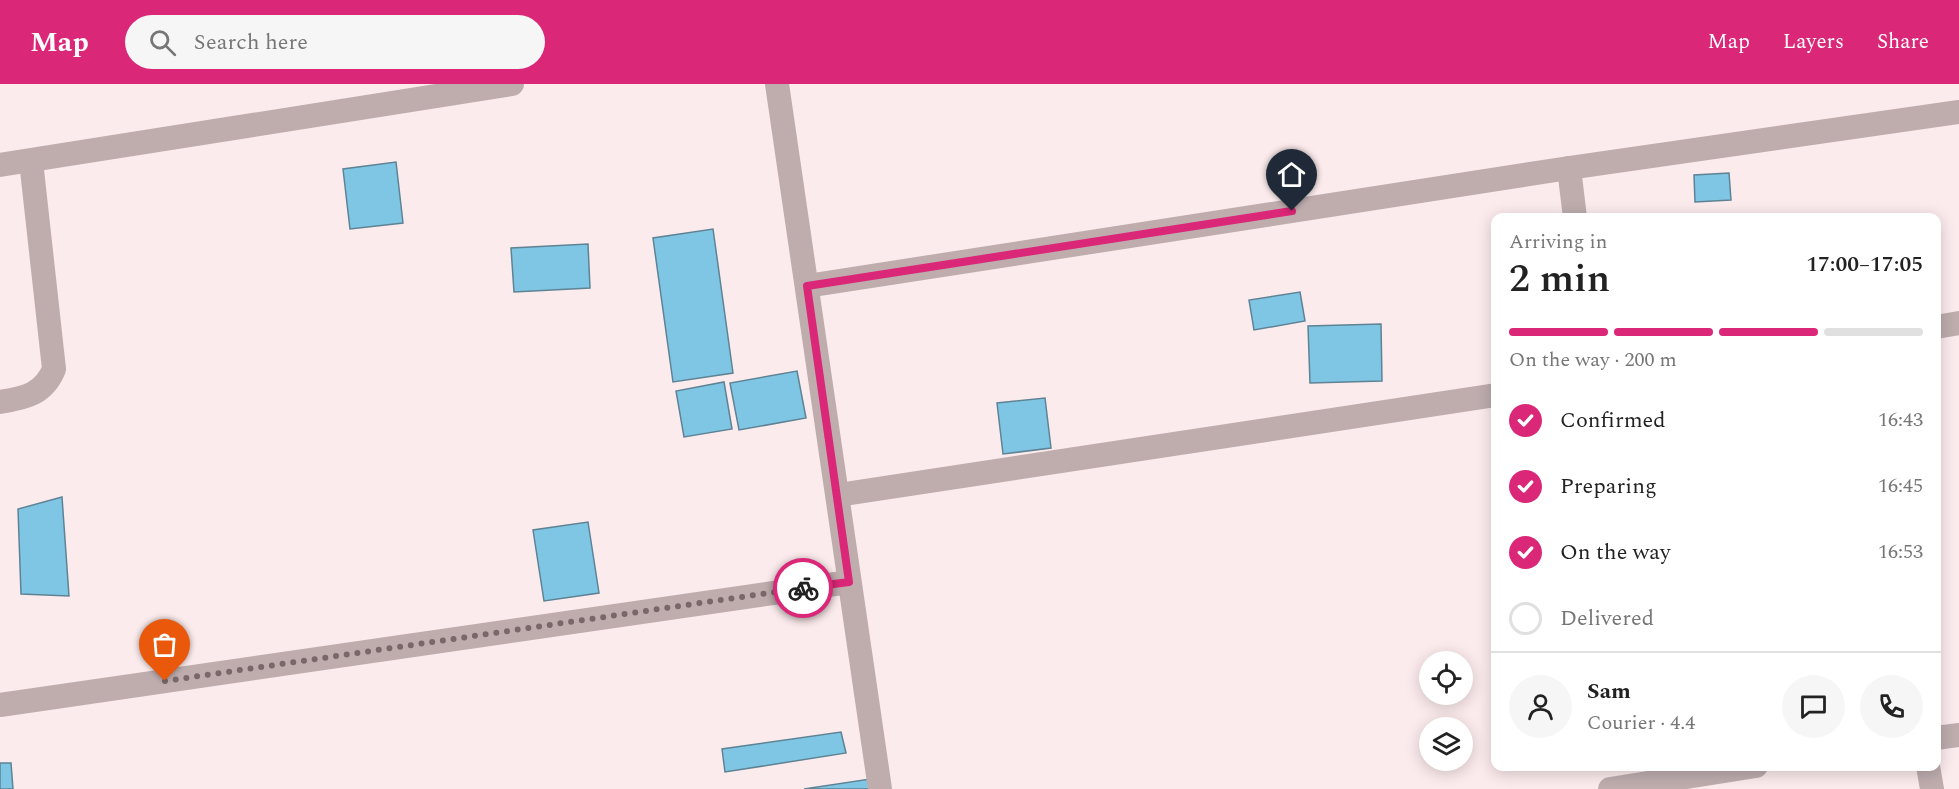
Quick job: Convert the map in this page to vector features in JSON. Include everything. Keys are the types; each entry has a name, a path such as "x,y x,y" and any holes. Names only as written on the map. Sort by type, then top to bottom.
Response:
{"street":[{"path":"0,165 512,84"},
{"path":"777,84 880,789"},
{"path":"807,286 1569,168 1959,112"},
{"path":"0,402 36,392 49,381 54,369 31,160"},
{"path":"1569,168 1574,213"},
{"path":"1941,326 1959,323"},
{"path":"838,495 1491,396"},
{"path":"0,705 849,582"},
{"path":"1941,737 1959,735"},
{"path":"1611,789 1706,782 1740,771"},
{"path":"1929,771 1932,789"}],"building":[{"path":"396,162 403,223 350,229 343,169"},
{"path":"1729,173 1731,200 1695,202 1694,175"},
{"path":"713,229 733,373 673,382 653,238"},
{"path":"588,244 590,288 514,292 511,248"},
{"path":"1300,292 1305,321 1254,330 1249,300"},
{"path":"1381,324 1382,381 1310,383 1308,326"},
{"path":"797,371 806,418 739,430 730,383"},
{"path":"724,382 732,429 684,437 676,391"},
{"path":"1045,398 1051,448 1003,454 997,403"},
{"path":"62,497 69,596 21,594 18,509"},
{"path":"588,522 599,593 544,601 533,530"},
{"path":"841,732 846,753 725,772 722,749"},
{"path":"0,763 11,763 13,789 0,789"},
{"path":"870,779 871,789 804,789"}],"way so far":[{"path":"165,681 803,588"}],"route":[{"path":"803,588 849,582 807,286 1292,211"}]}
